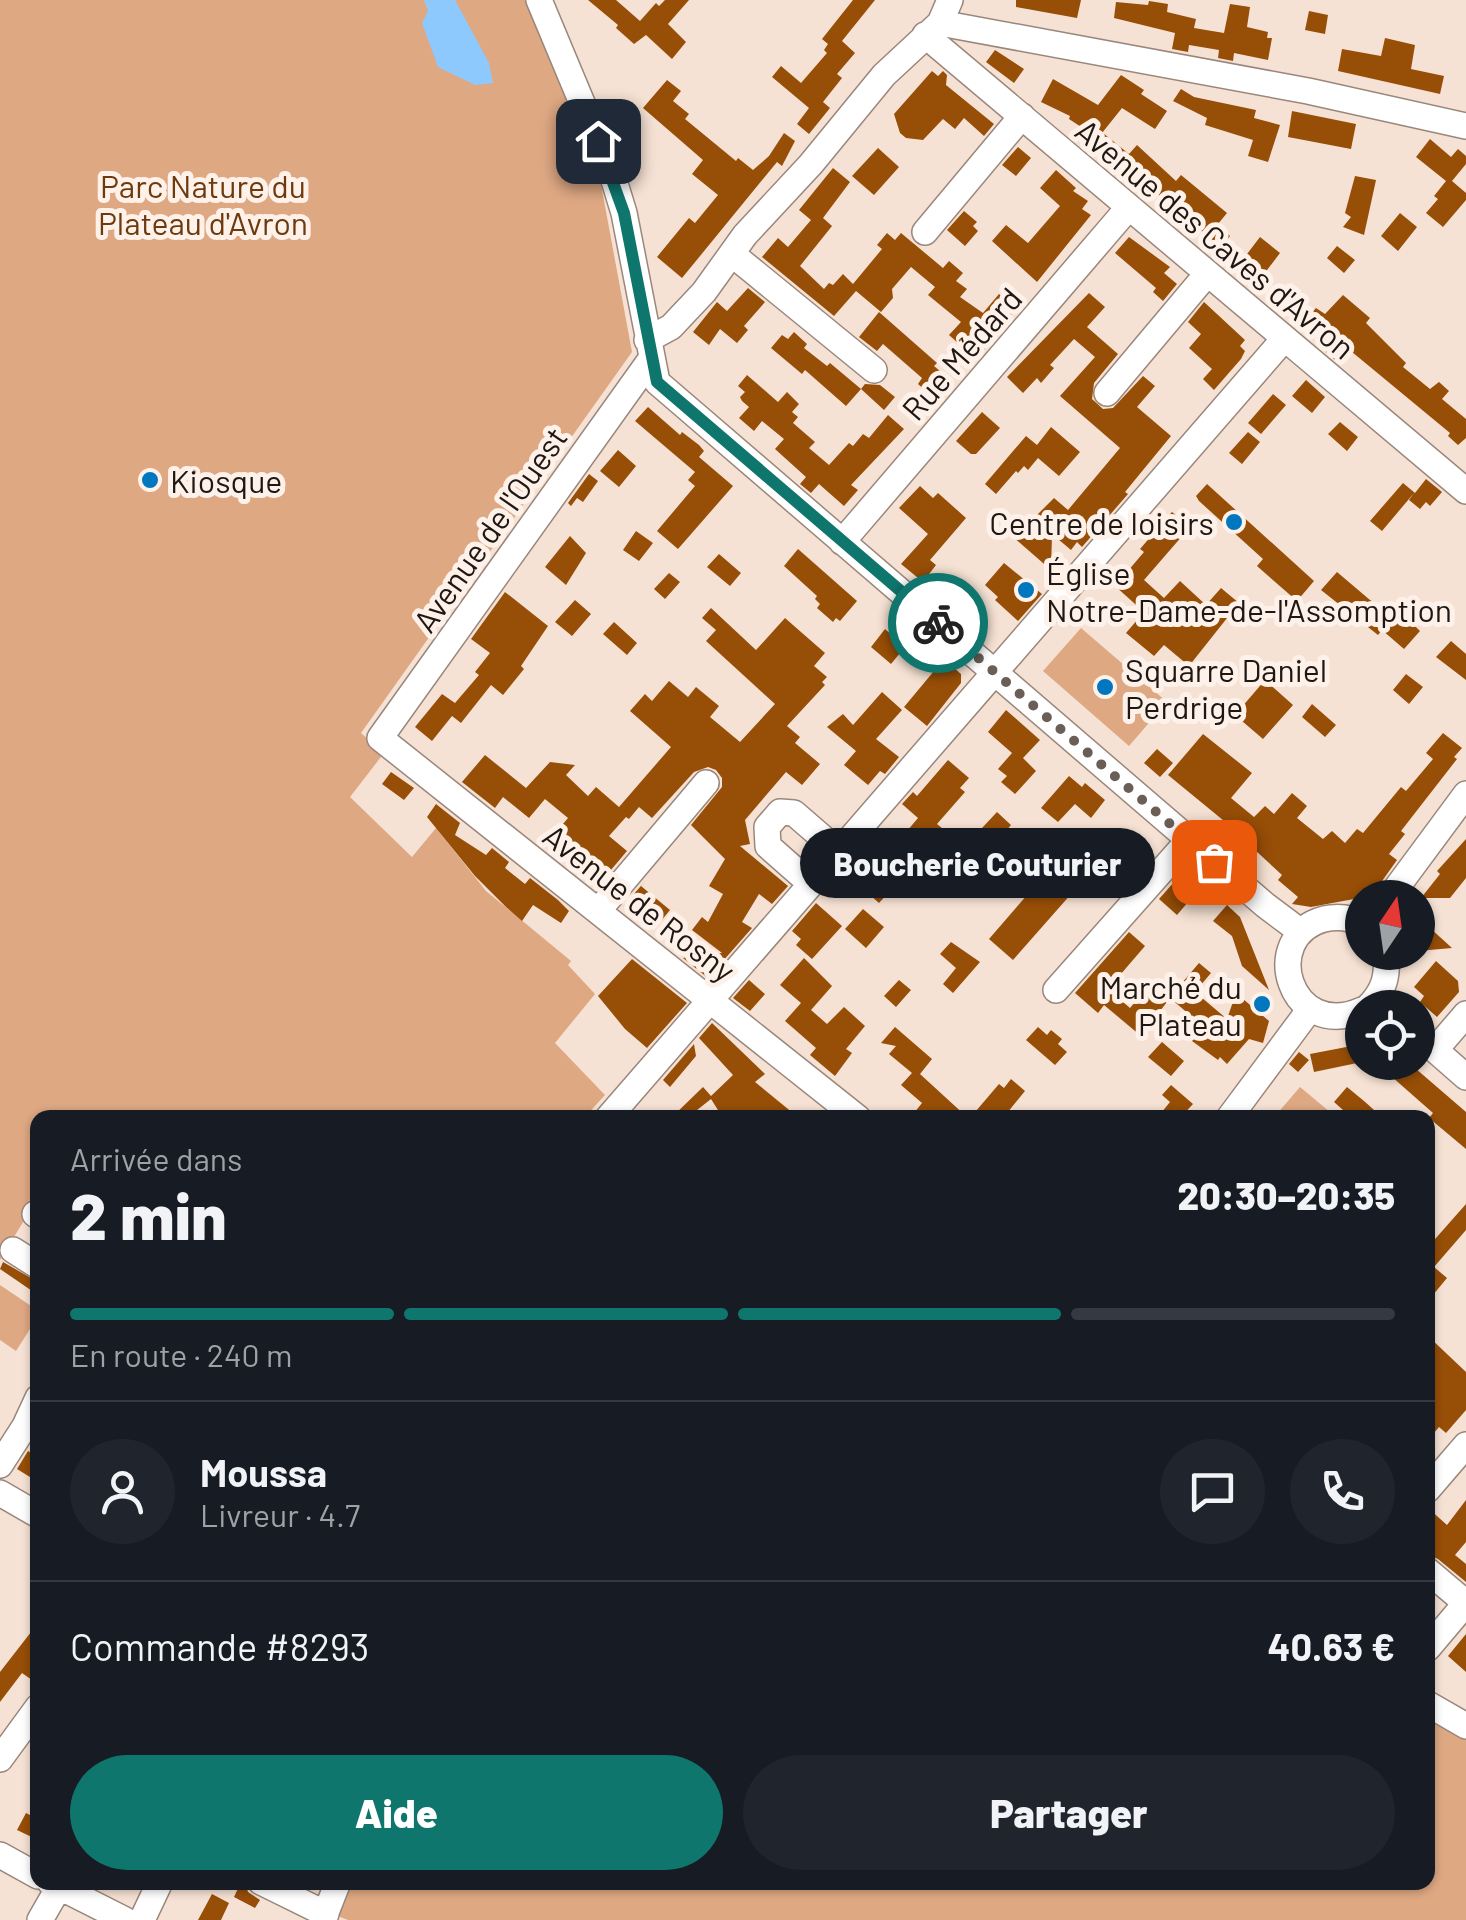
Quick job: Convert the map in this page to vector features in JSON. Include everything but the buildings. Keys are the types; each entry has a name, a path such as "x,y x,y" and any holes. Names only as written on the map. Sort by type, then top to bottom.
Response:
{"street":[{"path":"539,0 613,176 624,213 657,382 1301,932"},
{"path":"938,19 1466,126"},
{"name":"Avenue de l'Ouest","path":"380,738 649,350 704,292 884,75 938,19"},
{"name":"Avenue des Caves d'Avron","path":"938,19 1022,116 1466,491"},
{"path":"925,232 1022,116"},
{"name":"Rue Médard","path":"842,542 1128,207"},
{"path":"732,254 874,370"},
{"path":"1107,392 1208,274"},
{"path":"615,1110 1284,339"},
{"name":"Avenue de Rosny","path":"380,738 848,1110"},
{"path":"598,912 706,783"},
{"path":"1403,880 1466,794"},
{"path":"811,884 768,846 767,828 780,812 794,814 839,852"},
{"path":"1056,990 1189,840"},
{"path":"1345,919 1334,916 1316,921 1301,932 1290,950 1289,979 1292,990 1310,1009 1322,1015 1345,1016"},
{"path":"1235,1110 1310,1009"},
{"path":"1435,1036 1466,1014"},
{"path":"1435,1051 1466,1077"},
{"path":"13,1250 30,1261"},
{"path":"0,1465 9,1431 30,1407"},
{"path":"1435,1480 1466,1444"},
{"path":"0,1493 30,1510"},
{"path":"1435,1577 1466,1603 1435,1640"},
{"path":"1435,1708 1466,1726"},
{"path":"0,1758 30,1718"},
{"path":"0,1855 30,1872"},
{"path":"40,1920 47,1890"},
{"path":"65,1890 125,1920"},
{"path":"142,1920 156,1890"},
{"path":"276,1890 325,1917 335,1890"}],"green space":[{"name":"Parc Nature du Plateau d'Avron","path":"0,0 526,0 600,179 632,352 361,733 384,753 350,797 412,857 436,828 486,891 571,961 568,965 595,994 555,1043 605,1095 591,1110 30,1110 30,1211 0,1260"},
{"name":"Squarre Daniel Perdrige","path":"1081,628 1167,702 1129,746 1043,671"},
{"path":"1300,1087 1328,1110 1280,1110"},
{"path":"0,1285 30,1305 30,1329 16,1351 0,1340"},
{"path":"1435,1717 1466,1735 1466,1920 348,1920 332,1914 336,1890 1435,1890"}],"water":[{"path":"424,0 455,0 489,63 493,83 475,85 438,67 422,23 428,11"}],"way so far":[{"path":"938,623 1214,862"}],"place":[{"name":"Kiosque","path":"150,480"},
{"name":"Centre de loisirs","path":"1234,522"},
{"name":"Église Notre-Dame-de-l'Assomption","path":"1026,590"},
{"name":"Squarre Daniel Perdrige","path":"1105,687"},
{"name":"Boucherie Couturier","path":"1214,862"},
{"name":"Marché du Plateau","path":"1262,1004"}],"route":[{"path":"598,141 624,213 657,382 938,623"}]}
